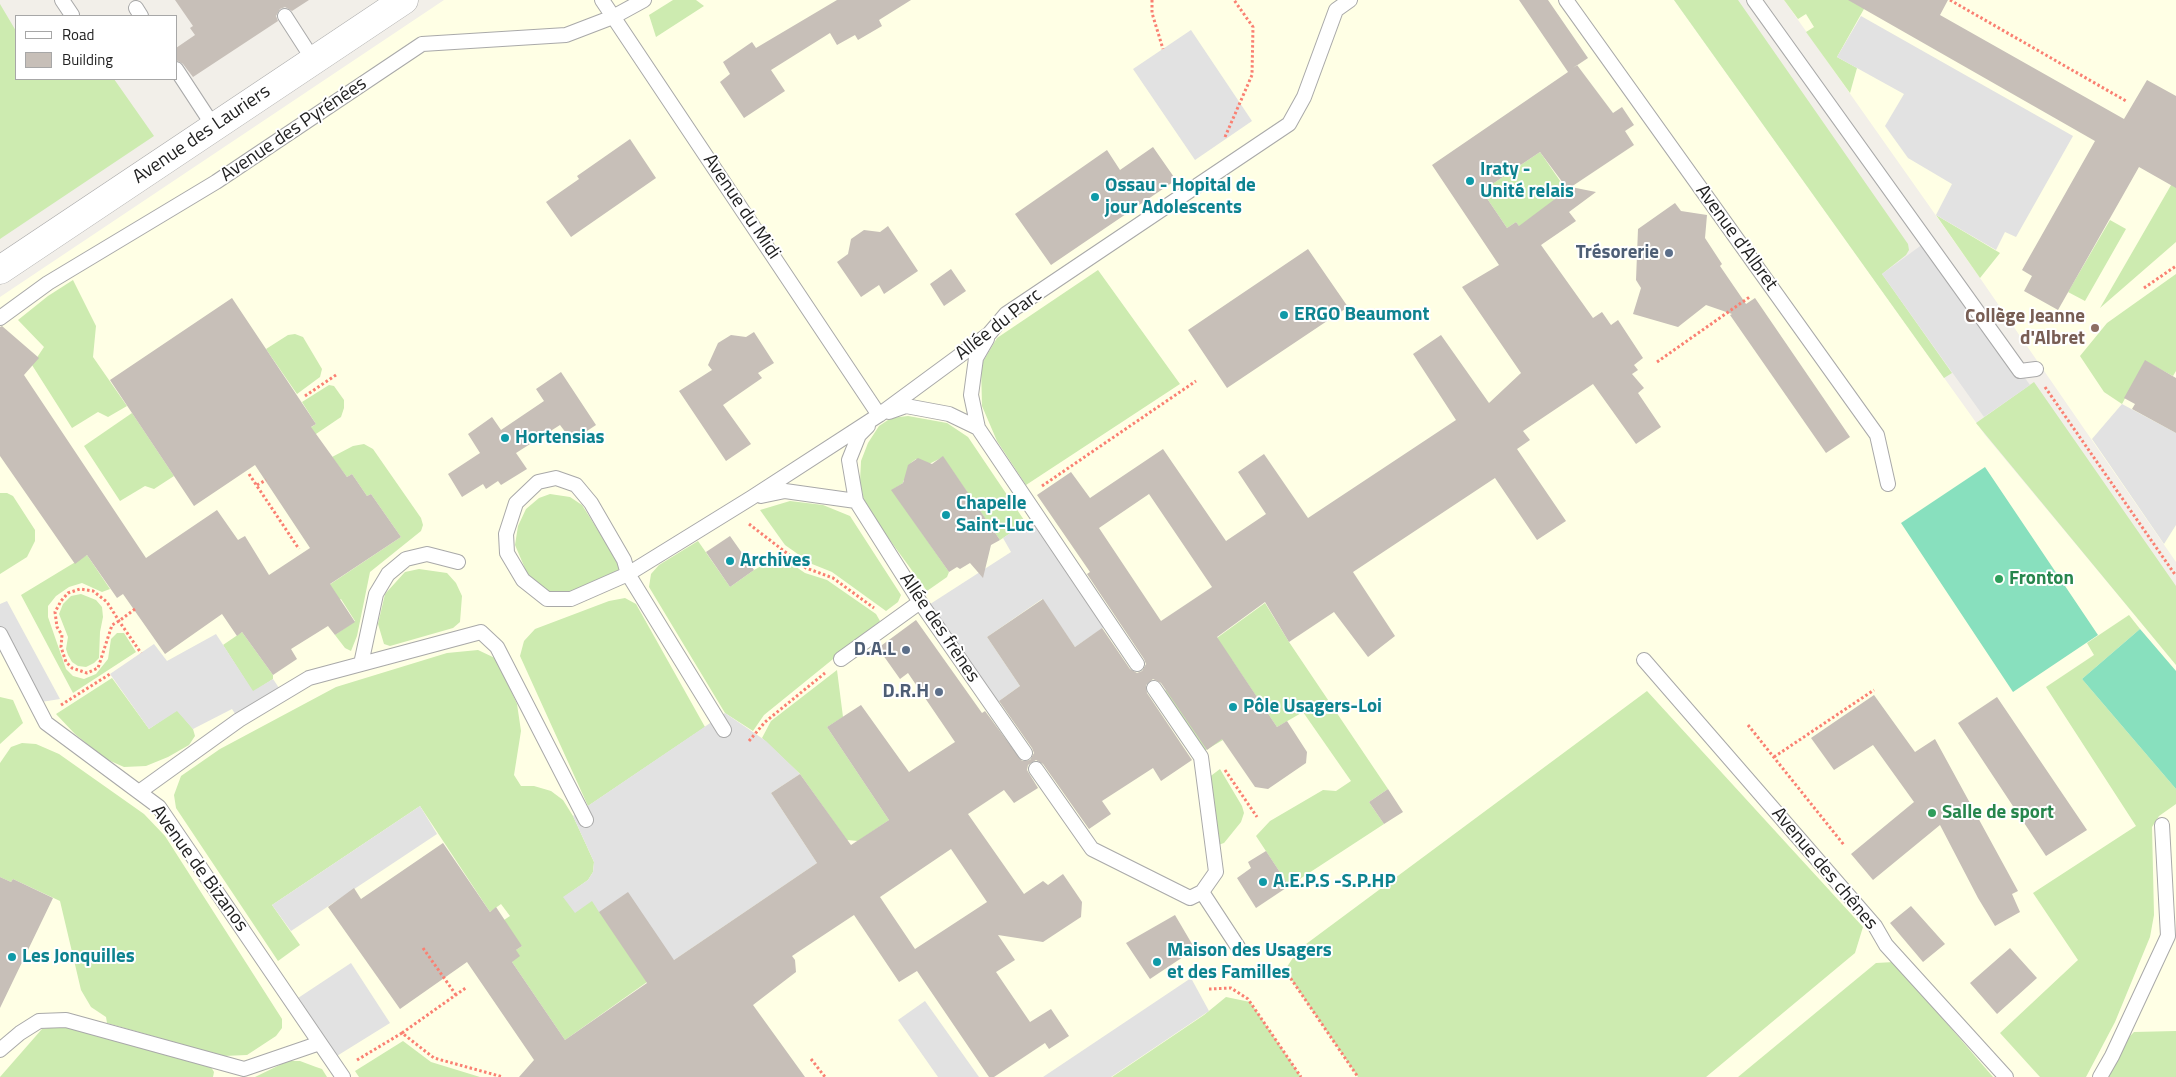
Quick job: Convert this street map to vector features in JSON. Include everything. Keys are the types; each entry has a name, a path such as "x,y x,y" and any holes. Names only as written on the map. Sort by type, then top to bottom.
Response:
{"street":[{"name":"Avenue des Lauriers","path":"0,270 404,0"}],"lane":[{"path":"62,0 71,15"},
{"name":"Avenue du Midi","path":"602,0 879,415"},
{"name":"Avenue des Pyrénées","path":"0,318 48,283 216,182 422,44 566,35 613,17 644,0"},
{"name":"Allée du Parc","path":"628,574 624,560 591,502 576,484 556,478 538,482 516,503 506,534 507,553 523,580 547,599 571,600 628,574 751,498 879,415 989,334 1006,314 1289,124 1304,97 1334,5 1350,0"},
{"name":"Avenue d'Albret","path":"1566,0 1877,435 1888,484"},
{"path":"1754,0 2020,371 2036,369"},
{"path":"285,16 314,60"},
{"path":"178,72 214,127"},
{"path":"989,334 976,358 972,395 978,428 1138,664"},
{"path":"751,498 785,491 856,501 849,460 859,435 879,415 906,406 949,414 978,428"},
{"name":"Allée des frènes","path":"856,501 920,602 1025,753"},
{"path":"361,664 376,594 388,574 406,559 427,554 458,562"},
{"path":"628,574 724,730"},
{"path":"841,659 920,602"},
{"path":"139,792 239,720 309,678 481,632 497,647 586,820"},
{"name":"Avenue de Bizanos","path":"0,634 46,722 159,807 341,1074"},
{"name":"Avenue des chênes","path":"1644,660 1874,926 1886,944 2006,1077"},
{"path":"1036,768 1092,849 1190,898 1202,892 1216,872 1202,761 1154,688"},
{"path":"2100,1077 2112,1056 2168,936 2162,824"},
{"path":"1202,892 1238,946"},
{"path":"0,1050 20,1033 39,1021 66,1020 244,1069 320,1043"}],"path":[{"path":"1152,0 1152,13 1163,49"},
{"path":"1226,137 1252,75 1253,26 1234,0"},
{"path":"1950,0 2126,101"},
{"path":"2144,288 2176,266"},
{"path":"1657,362 1768,284"},
{"path":"2036,369 2045,386 2176,576"},
{"path":"304,396 336,375"},
{"path":"1025,498 1196,382"},
{"path":"249,474 299,548"},
{"path":"256,486 266,480"},
{"path":"731,510 806,568 833,578 892,622"},
{"path":"134,610 119,621 112,626 98,668 87,673 72,668 66,662 61,647 62,635 57,626 55,612 68,593 80,588 93,591 107,602 119,621 141,653"},
{"path":"750,741 765,722 841,659"},
{"path":"35,703 54,710 110,674"},
{"path":"1774,757 1874,690"},
{"path":"1748,725 1844,845"},
{"path":"1202,761 1214,753 1257,817"},
{"path":"423,948 456,995"},
{"path":"1285,970 1358,1077"},
{"path":"341,1074 467,987"},
{"path":"1209,989 1231,988 1248,999 1301,1077"},
{"path":"402,1033 434,1058 503,1077"},
{"path":"811,1060 825,1077"}],"shaded area":[{"path":"444,0 1674,0 1985,435 2176,665 2176,1077 0,1077 0,297"},
{"name":"Collège Jeanne d'Albret","path":"1784,0 2176,0 2176,562 1980,278"},
{"path":"1861,16 2073,136 2016,237 2005,232 1996,250 1936,215 1952,184 1908,158 1885,126 1904,94 1837,57"},
{"path":"1191,30 1252,121 1195,160 1133,69"},
{"path":"1927,241 2030,385 1984,417 1882,274"},
{"path":"2122,404 2176,433 2176,525 2164,544 2092,439"},
{"path":"1037,515 1110,623 1075,647 1042,599 987,637 1020,686 992,706 924,608 1011,552 1003,538"},
{"path":"7,601 60,699 35,703 0,634 0,604"},
{"path":"216,634 253,691 273,679 283,694 239,720 232,709 193,729 177,711 149,729 110,674 154,644 167,661"},
{"path":"725,713 766,741 800,774 771,793 817,863 674,960 599,912 592,901 575,913 563,897 588,880 593,872 594,862 573,816"},
{"path":"420,806 437,834 291,931 272,905"},
{"path":"351,963 390,1023 332,1059 292,1002"},
{"path":"1191,978 1209,1011 1111,1077 1043,1077"},
{"path":"925,1001 979,1077 938,1077 898,1020"}],"green space":[{"path":"673,0 696,0 704,6 656,37 649,15"},
{"path":"1674,0 1738,0 1908,244 1909,250 1906,255 1882,274 1952,373 1944,378"},
{"path":"1784,0 1869,0 1837,57 1857,68 1850,93 1806,32 1814,27 1806,14 1798,19"},
{"path":"0,4 15,29 15,80 115,80 154,136 0,239"},
{"path":"1540,152 1565,188 1553,196 1555,199 1525,235 1516,222 1507,228 1482,191"},
{"path":"2174,180 2176,181 2176,242 2100,308"},
{"path":"1936,215 2000,253 1980,278"},
{"path":"2110,220 2126,229 2085,301 2068,292"},
{"path":"1098,270 1180,384 1026,485 997,441 982,406 981,365 997,338"},
{"path":"2176,274 2176,371 2173,376 2145,361 2122,404 2104,392 2080,356 2107,323"},
{"path":"73,280 96,326 93,357 127,406 108,417 98,412 72,428 32,365 44,347 18,320 48,296"},
{"path":"295,334 303,337 322,369 320,377 297,394 266,349 288,335"},
{"path":"2034,382 2176,586 2176,665 1976,423"},
{"path":"329,385 334,386 344,400 341,417 260,472 256,464 316,424 302,402"},
{"path":"132,413 174,476 154,489 145,486 120,501 84,446"},
{"path":"908,416 947,423 968,437 1026,523 1000,540 943,457 929,464 916,459 907,469 907,478 892,490 949,572 947,577 927,591 865,506 860,482 861,461 868,443 879,426 891,418"},
{"path":"364,444 373,449 421,518 423,525 421,531 370,572 357,636 351,651 345,648 335,635 355,621 341,599 336,602 326,587 401,537 371,494 367,496 352,474 347,477 332,457 353,446"},
{"name":"Fronton","path":"1985,467 2098,635 2013,692 1901,523"},
{"path":"0,493 7,493 13,496 35,530 35,541 27,557 0,574"},
{"path":"550,494 570,497 582,505 618,562 619,569 615,574 565,595 554,596 543,590 527,573 515,545 518,526 526,509 539,498"},
{"path":"790,501 823,505 850,516 901,595 898,602 886,611 832,572 812,564 785,545 760,510"},
{"path":"698,541 730,587 754,570 780,556 805,573 827,580 876,614 880,621 764,715 753,731 725,713 649,587 651,574 659,565"},
{"path":"87,555 110,589 102,592 82,583 69,587 56,596 48,606 48,617 66,669 73,676 84,679 96,674 108,659 111,639 117,633 124,633 136,652 73,693 21,595"},
{"path":"419,569 447,573 456,583 462,596 460,622 453,628 390,646 384,644 378,624 385,594 405,572"},
{"path":"81,594 96,600 102,607 103,617 100,632 99,658 86,667 78,666 72,662 68,655 66,649 68,637 59,614 63,604 71,596"},
{"path":"625,598 636,604 705,727 588,806 520,656 524,641 535,629 609,601"},
{"path":"1265,603 1388,789 1369,802 1384,824 1289,886 1256,836 1270,821 1323,790 1336,791 1351,781 1303,712 1277,727 1232,660 1223,740 1204,751 1164,693 1181,664"},
{"path":"2129,615 2140,629 2082,679 2176,789 2176,804 2159,816 2152,827 2154,915 2150,937 2115,1022 2086,1077 2040,1077 2000,1033 2078,960 2033,893 2136,826 2046,687 2094,655 2087,643"},
{"path":"2140,629 2176,671 2176,789 2082,679"},
{"path":"242,632 273,675 273,679 253,692 223,645"},
{"path":"478,650 497,659 517,704 521,731 514,775 521,786 534,786 551,791 563,800 573,816 594,862 593,872 588,880 564,897 592,900 647,982 565,1040 512,962 516,950 522,946 498,924 510,916 501,904 490,912 420,806 272,905 300,945 278,961 176,808 174,795 181,776 220,749 336,687 447,653"},
{"path":"837,670 843,717 827,727 889,820 858,841 847,840 800,774 762,738 771,721"},
{"path":"112,678 149,729 177,710 193,729 195,736 189,745 168,757 146,766 124,767 106,759 75,734 56,714"},
{"path":"1647,691 1863,927 1855,953 1706,1077 1358,1077 1285,970 1298,950"},
{"path":"0,697 13,700 23,723 0,744"},
{"path":"22,743 36,744 59,754 144,814 165,836 282,1019 282,1028 276,1036 247,1055 223,1056 107,1023 106,1017 91,1007 81,990 60,901 13,879 11,882 0,877 0,763 11,747"},
{"path":"1220,769 1242,806 1244,813 1241,822 1224,843 1218,845 1208,778"},
{"path":"1894,962 1993,1077 1738,1077 1876,963"},
{"path":"1226,997 1250,1002 1301,1077 1112,1077 1204,1015"},
{"path":"68,1025 211,1067 214,1072 213,1077 0,1077 42,1029"},
{"path":"2176,1031 2176,1077 2108,1077 2128,1038 2134,1032"},
{"path":"403,1041 431,1062 480,1077 359,1077 355,1071"},
{"path":"288,1061 300,1061 322,1069 327,1077 255,1077"}],"building":[{"path":"175,0 309,0 292,11 285,7 280,9 276,16 278,21 193,77 183,64 178,61 178,47 195,35 190,28 193,26"},
{"path":"837,0 911,0 879,20 882,26 858,40 855,35 837,45 830,33 771,70 785,91 744,118 720,82 730,74 723,62 752,42 756,48"},
{"path":"1519,0 1548,0 1588,58 1577,65 1613,113 1622,107 1634,125 1625,131 1634,145 1571,187 1596,192 1569,212 1576,221 1541,245 1593,318 1602,312 1611,325 1618,320 1643,358 1634,365 1638,370 1632,374 1644,388 1638,393 1661,427 1636,444 1593,384 1523,431 1530,440 1517,449 1566,521 1537,540 1495,478 1353,572 1395,636 1368,657 1334,612 1289,642 1265,602 1217,637 1277,727 1287,721 1307,752 1306,763 1268,789 1255,787 1222,739 1207,750 1161,683 1153,679 1146,685 1147,693 1192,760 1161,781 1153,768 1102,801 1111,814 1089,829 1043,764 1036,760 1028,765 1027,770 1038,788 1014,803 1004,790 968,814 1024,894 1043,881 1048,885 1063,874 1082,902 1081,917 1043,942 998,935 1015,960 996,972 1030,1022 1051,1009 1069,1036 1049,1049 1045,1043 994,1077 989,1077 917,971 899,982 854,915 792,956 795,960 796,972 753,1005 805,1077 519,1077 534,1060 467,962 400,1009 328,907 354,888 361,899 443,843 490,912 496,907 522,946 516,950 520,956 512,962 565,1040 647,983 599,912 628,892 674,960 817,863 771,793 800,774 851,845 889,820 827,727 861,705 909,772 955,742 908,673 900,679 878,648 916,620 982,713 985,711 1022,761 1030,760 1034,753 999,701 1020,686 987,637 1043,599 1075,647 1102,628 1130,669 1137,673 1142,671 1146,664 1144,659 1087,574 1090,572 1037,495 1071,472 1090,498 1163,449 1226,541 1266,514 1238,472 1264,454 1308,518 1456,420 1413,354 1441,335 1489,403 1521,373 1462,287 1499,265 1432,165 1568,72","holes":["1540,152 1566,187 1553,196 1555,199 1519,226 1516,222 1507,228 1482,191","1149,494 1212,587 1161,621 1099,528","951,849 987,902 915,949 880,897"]},
{"path":"1848,0 1948,0 1940,15 2124,119 2147,80 2176,96 2176,188 2139,167 2058,310 2024,291 2032,276 2022,270 2095,141"},
{"path":"630,139 656,178 571,237 546,202 579,179 577,176"},
{"name":"Ossau - Hopital de jour Adolescents","path":"1153,147 1176,180 1051,265 1015,214 1107,150 1120,170"},
{"path":"1675,203 1681,211 1707,215 1705,238 1722,264 1720,266 1746,304 1755,298 1850,437 1826,453 1730,315 1732,314 1706,305 1678,327 1633,314 1641,288 1636,280 1638,229"},
{"path":"888,226 918,271 884,294 879,285 861,297 837,262 848,254 851,239 864,230 880,232"},
{"name":"ERGO Beaumont","path":"1308,249 1348,307 1227,388 1188,330"},
{"path":"951,269 966,291 944,306 930,284"},
{"path":"232,298 316,424 311,427 347,477 352,474 367,496 371,494 401,537 330,584 355,622 335,635 328,626 291,649 297,659 273,675 242,632 237,636 222,614 165,654 123,594 117,598 87,555 75,564 0,456 0,327 2,326 39,358 24,375 146,558 217,510 238,540 245,536 269,575 310,548 255,465 194,506 110,380"},
{"path":"754,332 774,363 758,373 762,378 723,405 751,444 726,461 679,391 712,370 708,365 718,343 731,335 746,337"},
{"path":"2145,360 2176,378 2176,433 2132,409 2135,404 2124,398"},
{"name":"Hortensias","path":"561,372 596,425 572,441 560,425 516,453 527,469 501,485 498,481 486,489 483,484 462,497 448,474 480,453 468,434 492,417 501,430 544,401 536,389"},
{"name":"Chapelle Saint-Luc","path":"943,456 1000,540 991,545 983,578 970,563 960,569 957,567 949,572 891,490 903,483 908,465 918,458 932,464"},
{"name":"Archives","path":"730,536 754,570 730,587 706,552"},
{"path":"1874,695 1915,752 1935,739 2018,891 2012,894 2020,912 1995,926 1978,898 1940,825 1873,880 1851,854 1914,802 1873,745 1834,770 1811,738"},
{"path":"1997,697 2087,830 2046,856 1958,723"},
{"path":"1388,789 1403,812 1384,824 1369,802"},
{"name":"A.E.P.S -S.P.HP","path":"1266,851 1289,886 1256,908 1237,878 1251,868 1248,862"},
{"name":"Les Jonquilles","path":"0,877 11,882 13,879 53,898 0,1008"},
{"path":"1911,906 1945,944 1923,962 1890,923"},
{"name":"Maison des Usagers et des Familles","path":"1175,915 1195,949 1150,979 1126,943"},
{"path":"2010,948 2037,978 1997,1014 1970,983"}],"place":[{"name":"Iraty - Unité relais","path":"1470,181"},
{"name":"Ossau - Hopital de jour Adolescents","path":"1095,197"},
{"name":"Trésorerie","path":"1669,253"},
{"name":"ERGO Beaumont","path":"1284,315"},
{"name":"Collège Jeanne d'Albret","path":"2095,328"},
{"name":"Hortensias","path":"505,438"},
{"name":"Chapelle Saint-Luc","path":"946,515"},
{"name":"Archives","path":"730,561"},
{"name":"Fronton","path":"1999,579"},
{"name":"D.A.L","path":"906,650"},
{"name":"D.R.H","path":"939,692"},
{"name":"Pôle Usagers-Loi","path":"1233,707"},
{"name":"Salle de sport","path":"1932,813"},
{"name":"A.E.P.S -S.P.HP","path":"1263,882"},
{"name":"Les Jonquilles","path":"12,957"},
{"name":"Maison des Usagers et des Familles","path":"1157,962"}]}
